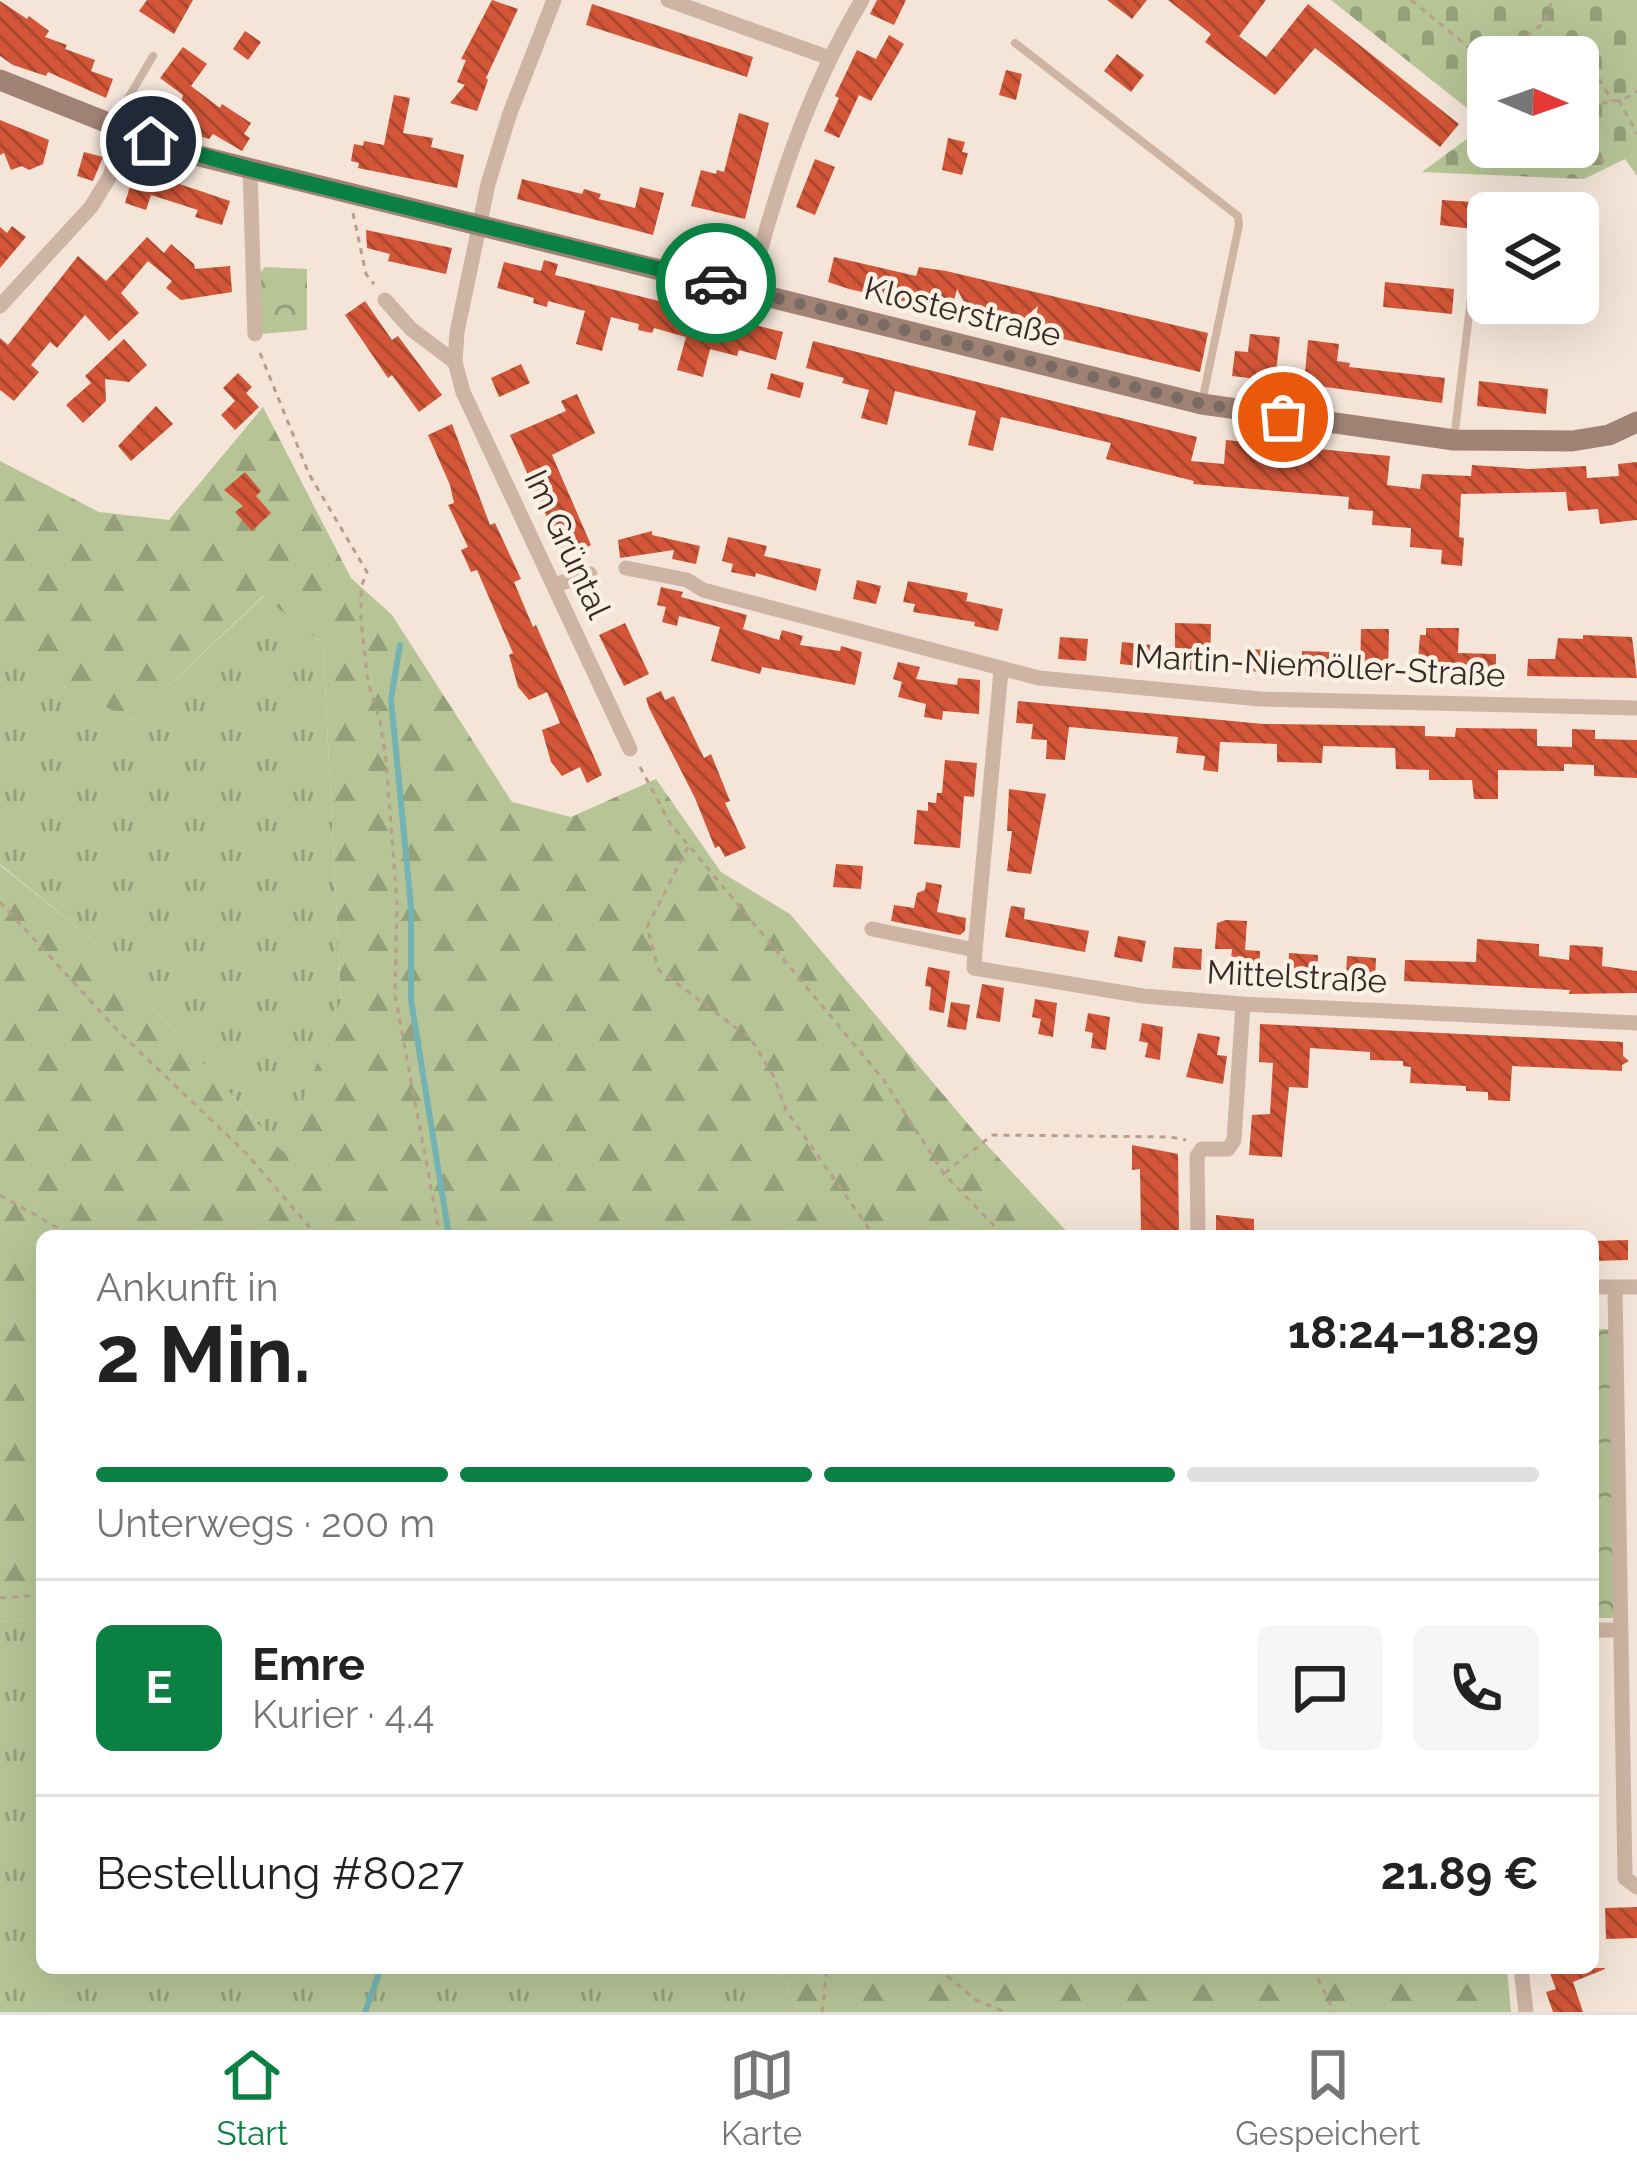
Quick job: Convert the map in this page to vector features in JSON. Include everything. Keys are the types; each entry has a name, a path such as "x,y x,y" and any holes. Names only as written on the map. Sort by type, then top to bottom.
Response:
{"main road":[{"name":"Klosterstraße","path":"0,80 118,129 250,169 1202,404 1454,440 1572,441 1609,435 1637,422"}],"street":[{"name":"Im Grüntal","path":"554,0 510,112 488,184 455,362 463,392 630,749"},
{"path":"668,0 827,58"},
{"path":"749,291 781,171 827,58 862,0"},
{"path":"0,306 92,207 110,176 118,129"},
{"path":"250,169 255,334"},
{"path":"385,300 411,329 455,362"},
{"name":"Martin-Niemöller-Straße","path":"626,568 687,580 703,590 1001,671 1260,699 1637,708"},
{"path":"554,585 590,574"},
{"path":"975,950 1001,671"},
{"name":"Mittelstraße","path":"872,929 975,950 974,968 1143,996 1637,1023"},
{"path":"1198,1230 1197,1156 1202,1149 1228,1149 1234,1140 1244,1004"},
{"path":"1599,1288 1637,1287"},
{"path":"1615,1288 1630,1580 1620,1630 1625,1879 1636,1887"},
{"path":"1599,1630 1620,1630"},
{"path":"1522,1974 1526,2012"}],"lane":[{"path":"1016,44 1238,215 1240,225 1202,404"},
{"path":"118,129 153,56"},
{"path":"1454,440 1468,324"}],"path":[{"path":"1411,0 1467,46"},
{"path":"1527,36 1544,23 1552,0"},
{"path":"1599,76 1637,134"},
{"path":"1599,106 1637,92"},
{"path":"1599,154 1604,164"},
{"path":"351,191 367,274 385,300"},
{"path":"255,334 309,474 367,572 361,587 362,621 368,682 386,760 397,902 395,994 439,1230"},
{"path":"630,749 670,824 883,1079 944,1174 998,1230"},
{"path":"688,845 647,927 659,970 751,1040 774,1077 786,1109 870,1230"},
{"path":"0,902 118,1032 247,1154 312,1230"},
{"path":"944,1174 992,1136 1170,1137 1189,1141 1197,1156"},
{"path":"0,1195 61,1230"},
{"path":"0,1598 36,1595"},
{"path":"822,2012 826,1974"},
{"path":"949,1974 976,2000 1005,2012"},
{"path":"1315,1974 1334,2012"}],"green space":[{"path":"1331,0 1637,0 1637,176 1625,159 1584,179 1422,172 1467,139 1467,168 1599,168 1599,36 1467,36 1467,108"},
{"path":"265,267 307,269 307,330 260,334 260,273"},
{"path":"263,407 351,578 392,615 512,802 571,817 656,779 721,872 790,914 974,1131 1065,1230 36,1230 36,1619 0,1622 0,865 90,938 283,1152 341,1001 323,644 263,596 132,720 0,656 0,461 99,512 169,520"},
{"path":"264,596 323,644 341,1001 284,1153 90,938 0,864 0,656 132,720"},
{"path":"1599,1329 1610,1329 1617,1618 1599,1618"},
{"path":"36,1619 36,1974 781,1974 799,2012 0,2012 0,1622"},
{"path":"781,1974 1508,1974 1511,2012 799,2012"}],"building":[{"path":"147,0 193,0 174,34 139,11"},
{"path":"492,0 518,9 486,78 477,111 450,103 465,85 457,82 466,60 461,59"},
{"path":"877,0 906,0 894,25 870,14"},
{"path":"1107,0 1147,0 1132,19"},
{"path":"1168,0 1266,0 1239,36 1266,57 1308,4 1459,124 1440,147 1315,48 1275,95 1205,42 1211,34"},
{"path":"0,1 49,31 45,37 95,60 91,71 113,79 106,98 0,56"},
{"path":"592,4 753,57 747,77 586,25"},
{"path":"245,31 261,42 248,60 233,49"},
{"path":"889,35 904,44 871,101 859,95 839,138 824,131 857,50 876,59"},
{"path":"183,47 207,64 191,86 251,123 244,134 250,138 242,151 213,134 209,139 174,129 183,95 160,78"},
{"path":"1117,54 1144,75 1131,92 1104,71"},
{"path":"1006,70 1022,74 1016,100 999,95"},
{"path":"394,95 410,98 403,133 433,138 431,147 464,155 457,188 358,168 359,163 351,161 354,144 384,145"},
{"path":"739,113 769,123 745,219 691,206 701,170 724,172"},
{"path":"0,120 49,140 43,164 11,170 4,153 0,155"},
{"path":"948,138 965,142 962,152 968,153 962,175 942,170"},
{"path":"84,152 103,157 93,181 77,176"},
{"path":"815,159 835,167 815,215 796,207"},
{"path":"135,169 230,201 222,225 195,217 198,210 151,195 146,210 125,203"},
{"path":"522,179 582,194 584,189 601,194 599,199 635,208 640,187 664,193 653,235 517,199"},
{"path":"1442,200 1467,202 1467,228 1440,225"},
{"path":"12,226 26,237 0,268 0,227 7,233"},
{"path":"366,230 452,248 446,274 388,261 390,254 367,248"},
{"path":"147,237 164,253 171,244 195,269 230,266 232,292 181,300 166,288 172,281 148,261 121,293 139,313 109,341 85,315 57,348 50,342 31,365 39,372 14,401 0,390 0,338 8,345 78,256 106,281"},
{"path":"834,257 916,276 919,267 946,271 1208,333 1200,372 1034,332 1038,306 1014,327 972,317 957,289 951,312 849,289 828,282"},
{"path":"544,260 558,264 555,275 783,332 776,360 739,350 737,356 710,349 703,377 677,370 686,337 654,328 652,333 638,330 639,324 611,317 602,351 576,344 585,311 548,301 547,307 533,303 534,298 497,288 504,262 541,271"},
{"path":"1385,282 1454,289 1452,314 1383,307"},
{"path":"365,301 392,340 398,336 442,395 419,412 392,375 388,378 345,315"},
{"path":"1250,334 1280,337 1275,381 1232,376 1235,351 1248,352"},
{"path":"124,339 147,365 129,382 105,379 106,401 83,423 66,405 91,383 85,376"},
{"path":"1308,340 1339,344 1337,361 1350,363 1349,367 1445,378 1442,403 1304,384"},
{"path":"813,341 1197,437 1191,461 1224,464 1226,440 1390,456 1387,485 1420,489 1422,474 1471,476 1472,465 1586,466 1587,478 1619,476 1618,464 1637,462 1637,520 1600,524 1598,509 1568,511 1566,492 1461,494 1462,566 1441,564 1442,550 1410,547 1411,528 1372,525 1373,511 1348,509 1349,497 1193,484 1106,459 1111,443 1001,417 993,451 968,445 976,411 895,391 887,425 861,418 869,390 806,368"},
{"path":"521,364 530,383 499,397 491,378"},
{"path":"238,373 252,387 246,393 259,407 235,430 221,415 235,401 223,388"},
{"path":"771,373 804,383 800,398 767,389"},
{"path":"1479,381 1548,389 1546,414 1477,406"},
{"path":"577,394 595,433 552,455 591,545 565,557 510,435 566,411 561,401"},
{"path":"156,406 173,424 131,461 118,446"},
{"path":"452,424 490,525 495,523 521,579 514,582 533,627 536,625 602,775 587,783 580,767 562,776 551,762 542,730 560,723 547,692 529,700 518,687 509,655 513,653 477,570 471,572 461,550 468,547 448,505 454,503 450,485 428,435"},
{"path":"245,472 271,513 252,531 235,512 243,506 224,490"},
{"path":"652,531 652,535 700,546 696,564 672,559 674,550 620,558 618,540"},
{"path":"728,537 767,546 764,556 821,569 816,591 756,573 755,577 731,572 733,564 722,561"},
{"path":"857,580 881,586 876,604 853,599"},
{"path":"908,581 968,593 966,601 1003,609 998,631 974,626 975,622 913,612 915,604 903,602"},
{"path":"661,587 747,615 743,629 779,640 782,630 803,636 800,645 840,651 841,646 862,652 855,685 762,667 760,674 711,661 720,627 679,616 677,626 662,622 666,607 657,605"},
{"path":"625,623 649,674 624,686 599,635"},
{"path":"1175,623 1211,624 1210,670 1182,669 1182,648 1175,648"},
{"path":"1426,628 1459,628 1458,653 1496,654 1496,676 1417,675 1420,635 1426,635"},
{"path":"1361,629 1389,629 1388,674 1360,674"},
{"path":"1583,635 1632,637 1637,678 1527,676 1528,659 1555,659 1558,638 1583,639"},
{"path":"1060,637 1088,639 1086,661 1058,659"},
{"path":"1122,642 1150,645 1148,667 1120,664"},
{"path":"1243,649 1272,650 1272,672 1243,671"},
{"path":"1302,651 1330,652 1330,673 1301,673"},
{"path":"898,662 920,667 916,679 957,685 958,678 980,680 979,714 943,711 942,720 924,717 926,704 898,697 902,682 893,679"},
{"path":"661,691 665,700 674,696 704,758 711,754 730,801 725,803 746,848 725,857 719,846 715,848 649,708 646,698"},
{"path":"1018,701 1264,724 1425,726 1425,736 1455,737 1456,728 1537,729 1537,746 1572,747 1572,729 1595,730 1595,739 1637,740 1637,778 1594,776 1594,765 1564,764 1564,771 1498,770 1498,799 1474,799 1472,780 1429,780 1429,770 1396,769 1395,748 1323,746 1322,763 1277,762 1277,744 1220,742 1218,772 1203,770 1205,756 1176,753 1178,737 1069,727 1065,760 1046,759 1047,740 1031,739 1033,724 1016,723"},
{"path":"945,760 977,763 974,797 964,796 960,848 914,844 917,810 928,811 928,802 936,803 937,793 942,793"},
{"path":"1009,789 1046,794 1031,874 1007,871 1012,831 1007,831"},
{"path":"836,864 863,866 861,889 833,887"},
{"path":"926,882 942,885 937,912 966,918 960,935 891,921 894,905 914,908"},
{"path":"1011,906 1025,908 1024,919 1089,931 1085,952 1005,937"},
{"path":"1247,921 1245,950 1260,951 1259,973 1230,971 1232,949 1215,949 1217,923"},
{"path":"1118,936 1146,941 1142,962 1114,957"},
{"path":"1477,939 1539,944 1539,956 1569,960 1570,945 1603,947 1602,966 1637,971 1637,993 1569,994 1570,990 1404,981 1405,960 1476,962"},
{"path":"1174,947 1202,949 1201,970 1172,968"},
{"path":"1289,953 1318,955 1317,976 1288,975"},
{"path":"1347,956 1376,958 1375,979 1346,978"},
{"path":"928,967 950,971 944,1013 929,1010"},
{"path":"982,984 1004,988 1000,1022 976,1018"},
{"path":"1035,999 1057,1003 1053,1037 1038,1034 1041,1019 1032,1017"},
{"path":"951,1002 970,1005 966,1030 947,1027"},
{"path":"1088,1013 1110,1017 1106,1050 1091,1048 1093,1033 1085,1031"},
{"path":"1142,1023 1163,1027 1160,1060 1145,1057 1148,1043 1139,1041"},
{"path":"1260,1024 1623,1042 1623,1056 1629,1061 1622,1071 1512,1066 1510,1101 1503,1101 1488,1100 1488,1092 1466,1091 1466,1086 1410,1083 1411,1067 1403,1066 1403,1061 1370,1060 1370,1052 1310,1048 1308,1088 1289,1087 1282,1157 1249,1155 1252,1115 1270,1114 1273,1063 1259,1062"},
{"path":"1198,1033 1220,1037 1217,1055 1227,1056 1223,1084 1186,1077"},
{"path":"1132,1145 1178,1154 1179,1230 1141,1230 1140,1169 1132,1170"},
{"path":"1216,1215 1254,1219 1254,1230 1216,1230"},
{"path":"1628,1240 1628,1260 1599,1261 1599,1241"},
{"path":"1637,1907 1637,1938 1606,1939 1605,1908"},
{"path":"1550,1974 1593,1974 1573,1982 1583,2012 1553,2012 1546,1992 1556,1989"}],"waterway":[{"path":"400,645 391,699 411,907 411,1000 448,1230"},
{"path":"365,2012 379,1974"}],"way so far":[{"path":"716,283 1202,404 1283,417"}],"route":[{"path":"151,141 716,283"}]}
